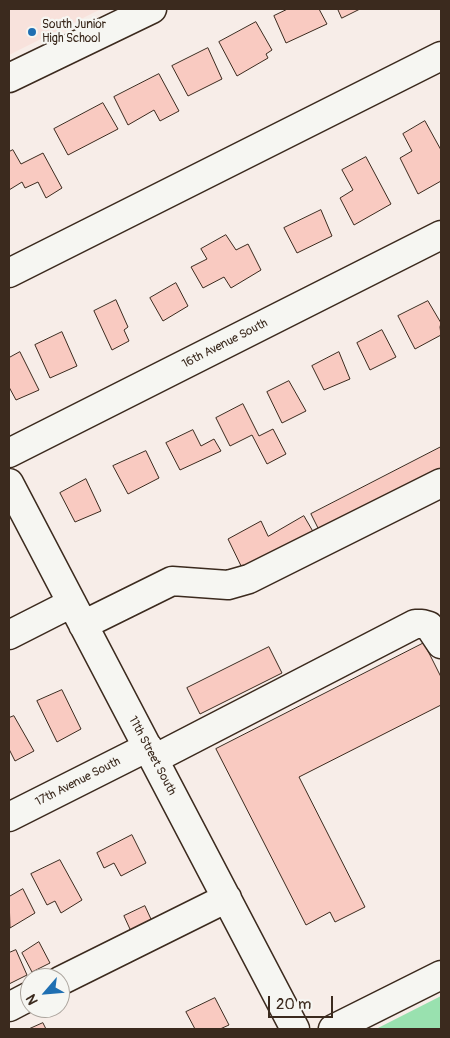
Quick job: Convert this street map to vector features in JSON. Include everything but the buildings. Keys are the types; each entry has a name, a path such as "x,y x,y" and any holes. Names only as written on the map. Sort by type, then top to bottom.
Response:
{"street":[{"path":"9,78 152,9"},
{"path":"9,273 441,56"},
{"name":"16th Avenue South","path":"9,453 441,235"},
{"name":"11th Street South","path":"9,482 295,1029"},
{"path":"9,635 78,614 172,581 228,585 249,579 441,483"},
{"name":"17th Avenue South","path":"9,817 320,674 415,624 429,626 441,644"},
{"path":"70,976 227,898"},
{"path":"334,1029 441,975"}],"shaded area":[{"name":"South Junior High School","path":"9,9 101,9 9,55"}],"green space":[{"path":"441,996 441,1029 376,1029"}],"place":[{"name":"South Junior High School","path":"32,32"}]}
